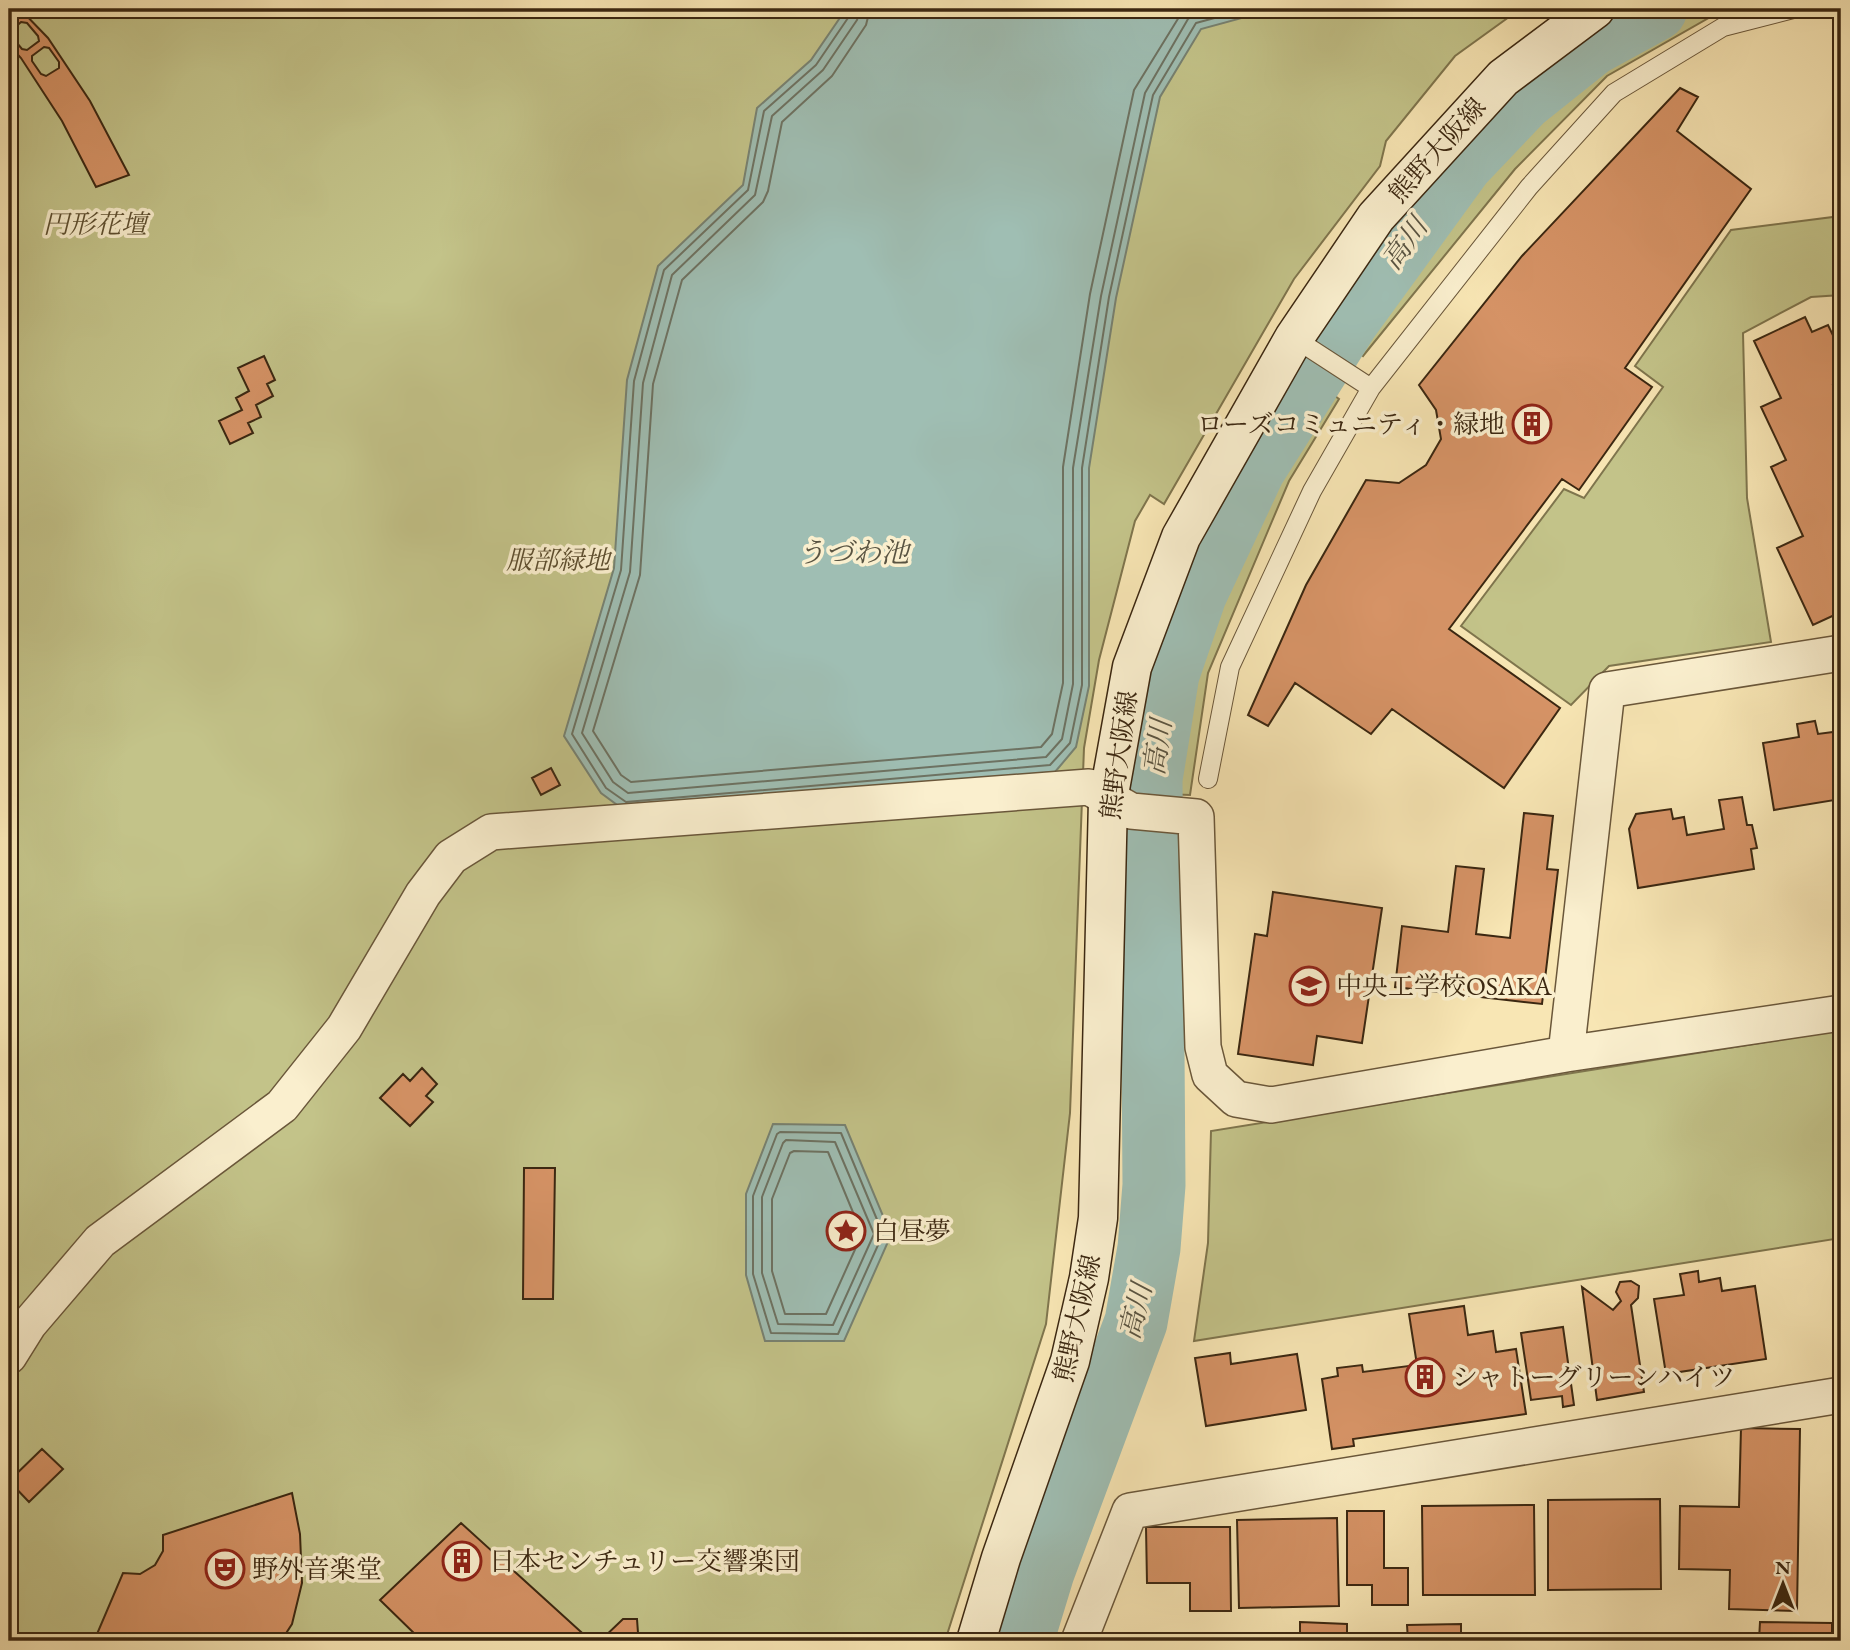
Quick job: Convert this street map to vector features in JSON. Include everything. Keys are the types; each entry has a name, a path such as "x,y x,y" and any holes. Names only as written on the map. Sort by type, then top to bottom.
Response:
{"main road":[{"name":"熊野大阪線","path":"976,1641 1001,1558 1070,1361 1089,1278 1098,1218 1120,805 1132,667 1181,537 1294,338 1376,217 1503,78 1595,9"}],"street":[{"path":"1566,1055 1607,690 1841,653"},
{"path":"9,1356 29,1324 100,1241 282,1106 344,1028 423,894 444,866 451,857 491,832 1089,787 1120,805"},
{"path":"9,1381 39,1333 110,1249 290,1113 354,1035 435,900 459,867 496,845 1120,805 1196,817 1203,1048 1210,1075 1236,1099 1271,1105 1566,1055 1841,1013"},
{"path":"1079,1641 1129,1511 1841,1395"}],"lane":[{"path":"1208,779 1230,667 1312,491 1371,388 1529,187 1614,93 1723,27 1793,9"},
{"path":"1294,338 1371,388"}],"green space":[{"name":"服部緑地","path":"9,9 1520,9 1455,56 1386,141 1380,166 1294,279 1164,504 1150,495 1135,521 1099,660 1084,748 1070,1113 1046,1324 945,1641 9,1641"},
{"path":"1672,9 1734,9 1714,15 1607,76 1515,169 1363,356 1346,343 1469,169 1527,106 1598,50"},
{"path":"1841,216 1841,295 1811,297 1743,333 1747,498 1771,642 1609,666 1571,705 1461,626 1564,489 1584,498 1663,387 1635,366 1731,230"},
{"path":"1319,384 1339,399 1289,481 1208,673 1190,795 1164,794 1179,676 1204,599 1264,470"},
{"path":"1841,1030 1841,1238 1194,1341 1208,1243 1211,1131"}],"water":[{"name":"うづわ池","path":"846,9 1275,9 1201,29 1160,97 1116,298 1089,468 1089,686 1076,747 1055,772 624,810 601,793 564,736 614,568 627,380 658,266 743,185 757,108 811,60"},
{"path":"773,1124 845,1125 891,1235 844,1341 765,1341 746,1275 746,1194"}],"building":[{"path":"9,9 20,9 48,38 90,101 129,175 96,187 62,121 21,58 9,45","holes":["21,22 27,23 38,36 39,41 27,50 22,49 10,32","44,47 49,48 59,62 59,68 46,76 41,74 32,61 32,56"]},
{"name":"ローズコミュニティ・緑地","path":"1680,88 1698,97 1677,131 1751,189 1625,368 1652,387 1579,490 1562,479 1449,629 1560,708 1504,788 1392,709 1371,734 1295,683 1268,726 1248,715 1306,585 1366,480 1399,483 1426,465 1441,439 1436,410 1419,385 1522,256"},
{"path":"1805,317 1812,332 1828,325 1841,352 1841,381 1833,385 1841,403 1841,612 1813,625 1777,548 1803,536 1771,467 1786,460 1761,407 1781,398 1754,341"},
{"path":"264,356 275,380 267,384 273,396 256,405 261,417 248,423 253,433 230,444 219,421 242,410 236,398 249,391 238,368"},
{"path":"1815,721 1818,734 1841,731 1841,799 1774,810 1763,743 1799,737 1797,724"},
{"path":"551,768 560,785 541,795 532,778"},
{"path":"1742,797 1747,825 1752,825 1757,848 1751,849 1754,869 1638,888 1629,829 1636,814 1671,809 1673,819 1684,817 1687,835 1724,829 1719,800"},
{"path":"1524,813 1553,816 1547,869 1558,870 1542,1004 1395,987 1402,926 1448,932 1456,866 1484,869 1476,934 1510,938"},
{"path":"1841,885 1841,923 1835,887"},
{"name":"中央工学校OSAKA","path":"1273,892 1382,908 1362,1043 1317,1036 1313,1065 1238,1054 1255,934 1267,936"},
{"path":"422,1068 437,1084 426,1096 433,1102 410,1126 380,1098 403,1074 410,1081"},
{"path":"524,1168 555,1168 553,1299 523,1299"},
{"path":"1698,1271 1699,1282 1720,1278 1722,1291 1755,1286 1766,1359 1666,1374 1654,1299 1684,1295 1680,1274"},
{"path":"1631,1281 1639,1286 1638,1298 1631,1305 1644,1392 1597,1400 1582,1287 1613,1310 1621,1301 1616,1292 1620,1282"},
{"name":"シャトーグリーンハイツ","path":"1464,1306 1468,1335 1493,1331 1496,1352 1516,1349 1526,1414 1353,1439 1354,1446 1332,1449 1322,1379 1338,1376 1337,1368 1362,1365 1363,1372 1417,1365 1409,1314"},
{"path":"1563,1327 1574,1405 1563,1407 1562,1396 1531,1400 1521,1333"},
{"path":"1230,1353 1231,1364 1297,1354 1306,1410 1206,1426 1195,1358"},
{"path":"1741,1428 1800,1429 1797,1611 1729,1609 1730,1570 1679,1569 1680,1506 1739,1507"},
{"path":"42,1449 63,1469 29,1502 9,1481"},
{"name":"野外音楽堂","path":"292,1493 300,1534 302,1583 292,1624 281,1641 94,1641 123,1573 140,1574 155,1565 163,1551 163,1535"},
{"path":"1660,1499 1661,1589 1548,1590 1548,1500"},
{"path":"1534,1505 1535,1595 1423,1595 1422,1506"},
{"path":"1347,1511 1384,1511 1384,1568 1408,1568 1408,1605 1372,1605 1372,1585 1347,1585"},
{"path":"1337,1518 1339,1606 1239,1608 1237,1520"},
{"name":"日本センチュリー交響楽団","path":"461,1523 591,1641 422,1641 380,1600"},
{"path":"1146,1527 1230,1527 1231,1611 1190,1611 1190,1583 1147,1583"},
{"name":"日本センチュリー交響楽団","path":"623,1619 637,1619 638,1633 651,1641 600,1641"},
{"path":"1300,1622 1347,1624 1347,1641 1300,1641"},
{"path":"1760,1622 1832,1623 1832,1641 1746,1641 1759,1640"},
{"path":"1461,1624 1461,1641 1408,1641 1407,1625"},
{"path":"1652,1633 1653,1641 1599,1641 1598,1634"}],"waterway":[{"name":"高川","path":"1022,1641 1043,1572 1136,1322 1149,1248 1154,1185 1151,779 1168,674 1195,595 1254,469 1347,321 1462,163 1522,100 1592,44 1656,9"}],"place":[{"name":"ローズコミュニティ・緑地","path":"1532,424"},
{"name":"中央工学校OSAKA","path":"1309,986"},
{"name":"白昼夢","path":"846,1231"},
{"name":"シャトーグリーンハイツ","path":"1425,1377"},
{"name":"日本センチュリー交響楽団","path":"462,1561"},
{"name":"野外音楽堂","path":"225,1569"}],"park label":[{"name":"円形花壇","path":"95,224"}]}
